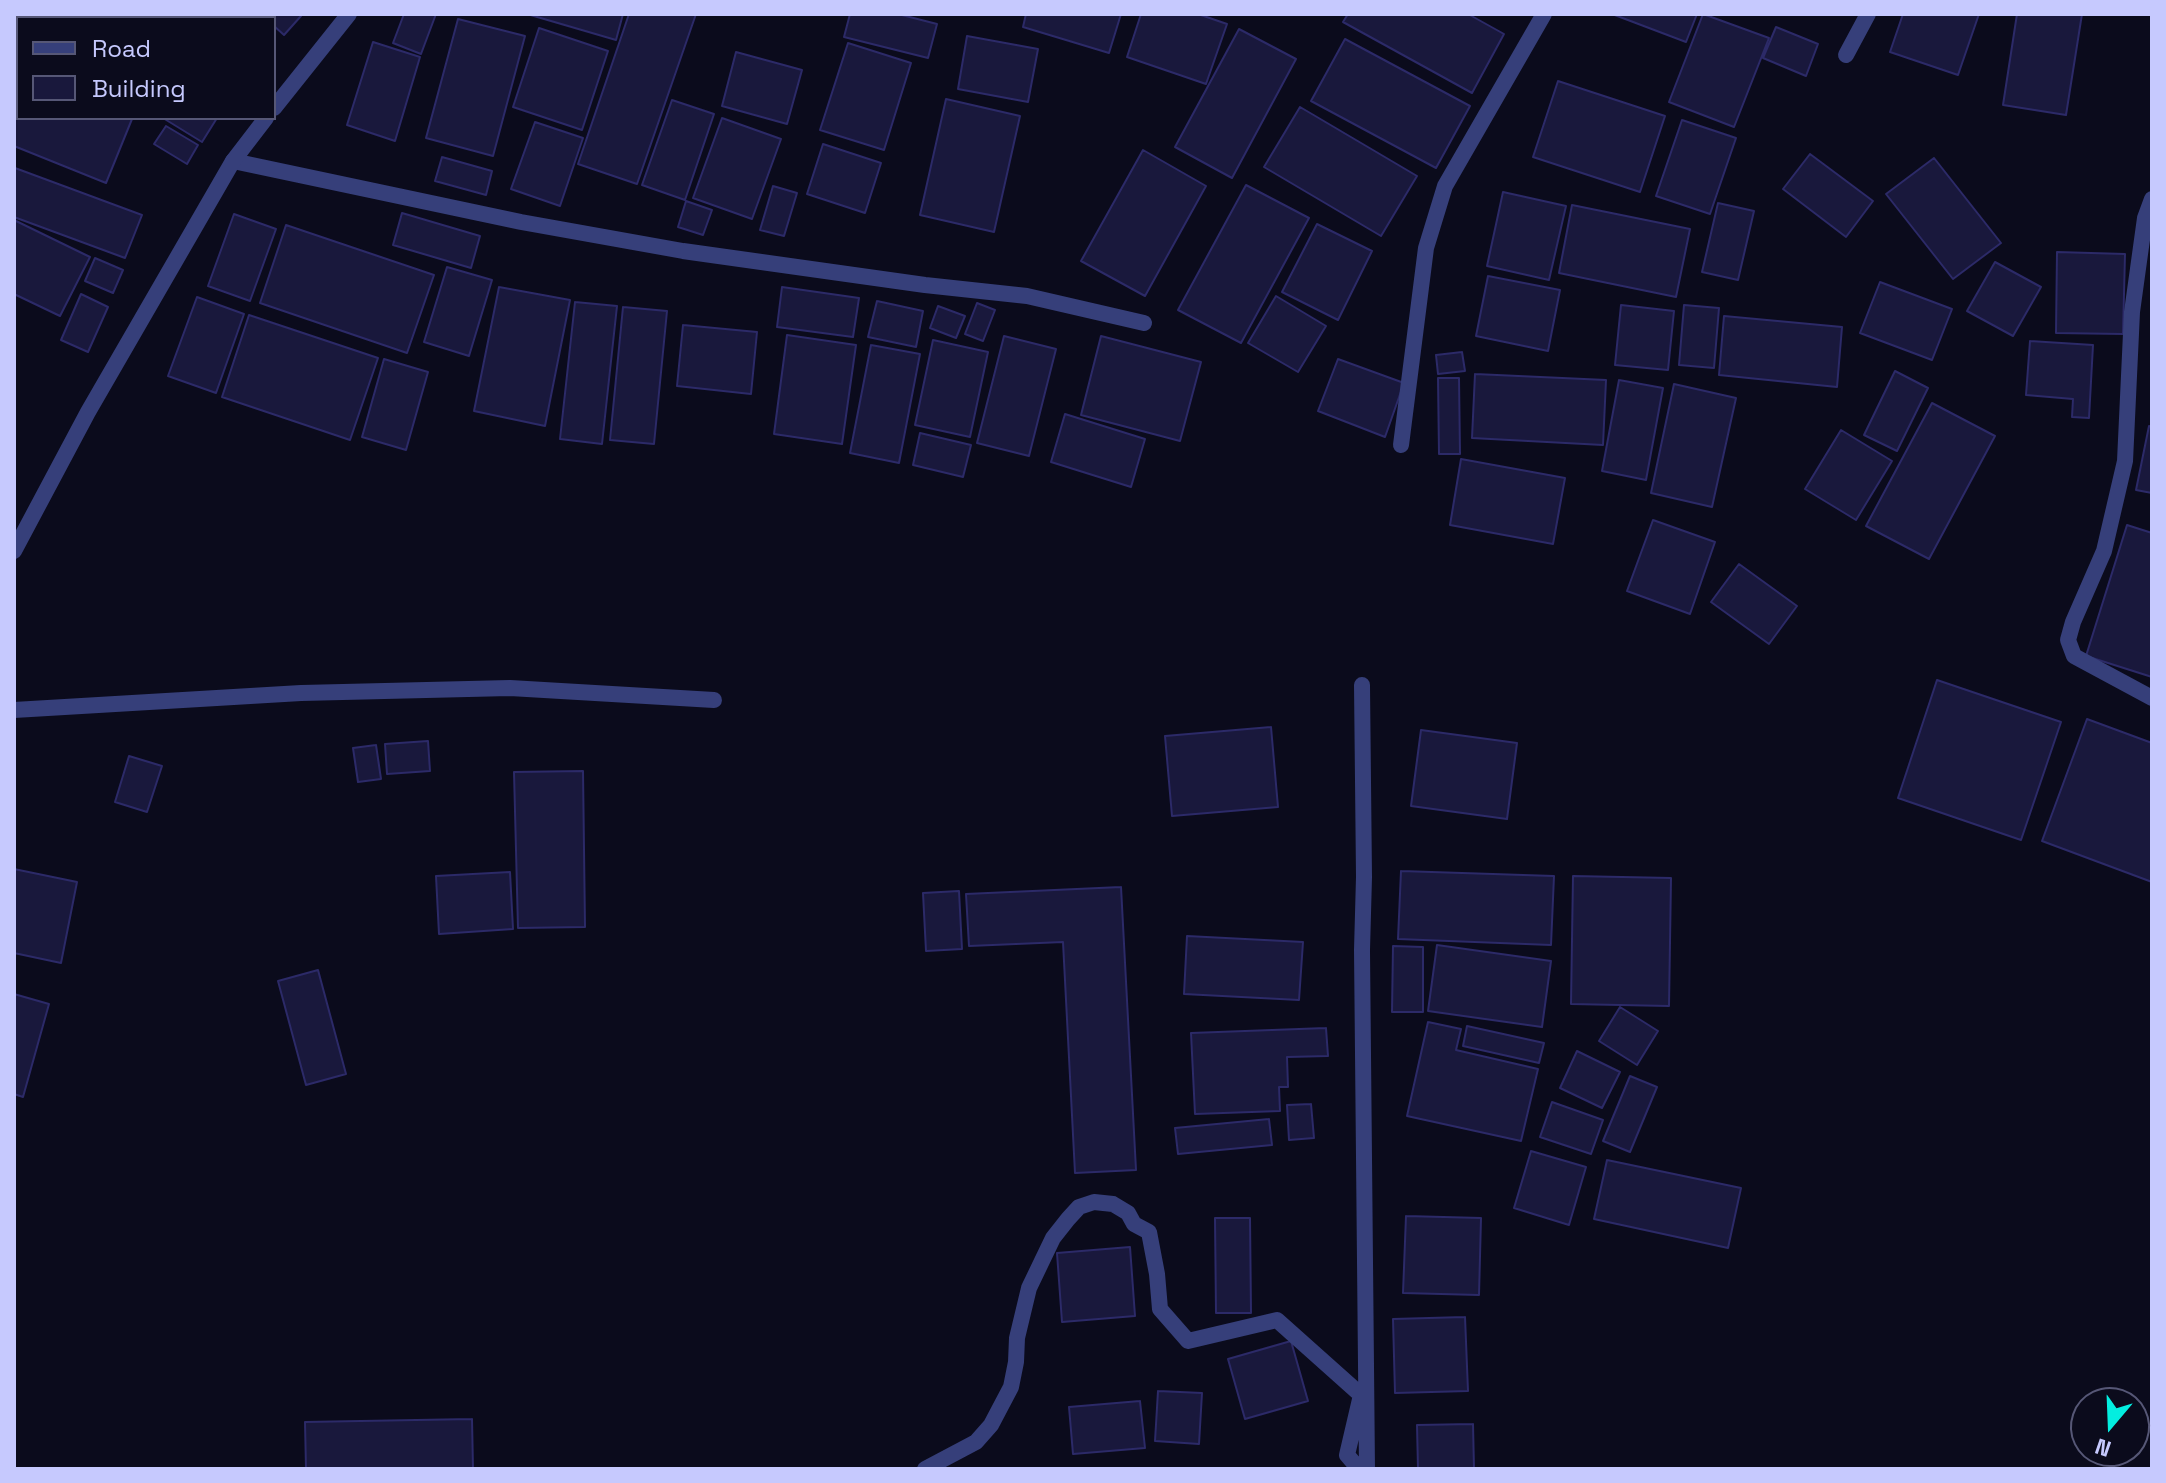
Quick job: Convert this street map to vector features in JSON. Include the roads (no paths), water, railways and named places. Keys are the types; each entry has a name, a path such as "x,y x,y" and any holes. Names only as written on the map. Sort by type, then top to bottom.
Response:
{"street":[{"path":"276,105 349,14"},
{"path":"1401,445 1426,248 1445,186 1544,14"},
{"path":"1846,55 1868,14"},
{"path":"14,551 88,412 233,161 264,120"},
{"path":"233,161 609,238 779,266 1027,296 1144,323"},
{"path":"2152,199 2145,218 2132,312 2125,461 2104,551 2068,640 2074,656 2152,698"},
{"path":"1362,685 1367,1469"},
{"path":"14,710 301,693 510,688 714,700"},
{"path":"925,1469 976,1442 991,1425 1011,1387 1017,1338 1029,1288 1053,1238 1079,1207 1094,1202 1113,1204 1128,1213 1134,1224 1149,1232 1160,1309 1188,1341 1277,1320 1361,1395 1347,1455 1359,1469"}]}
